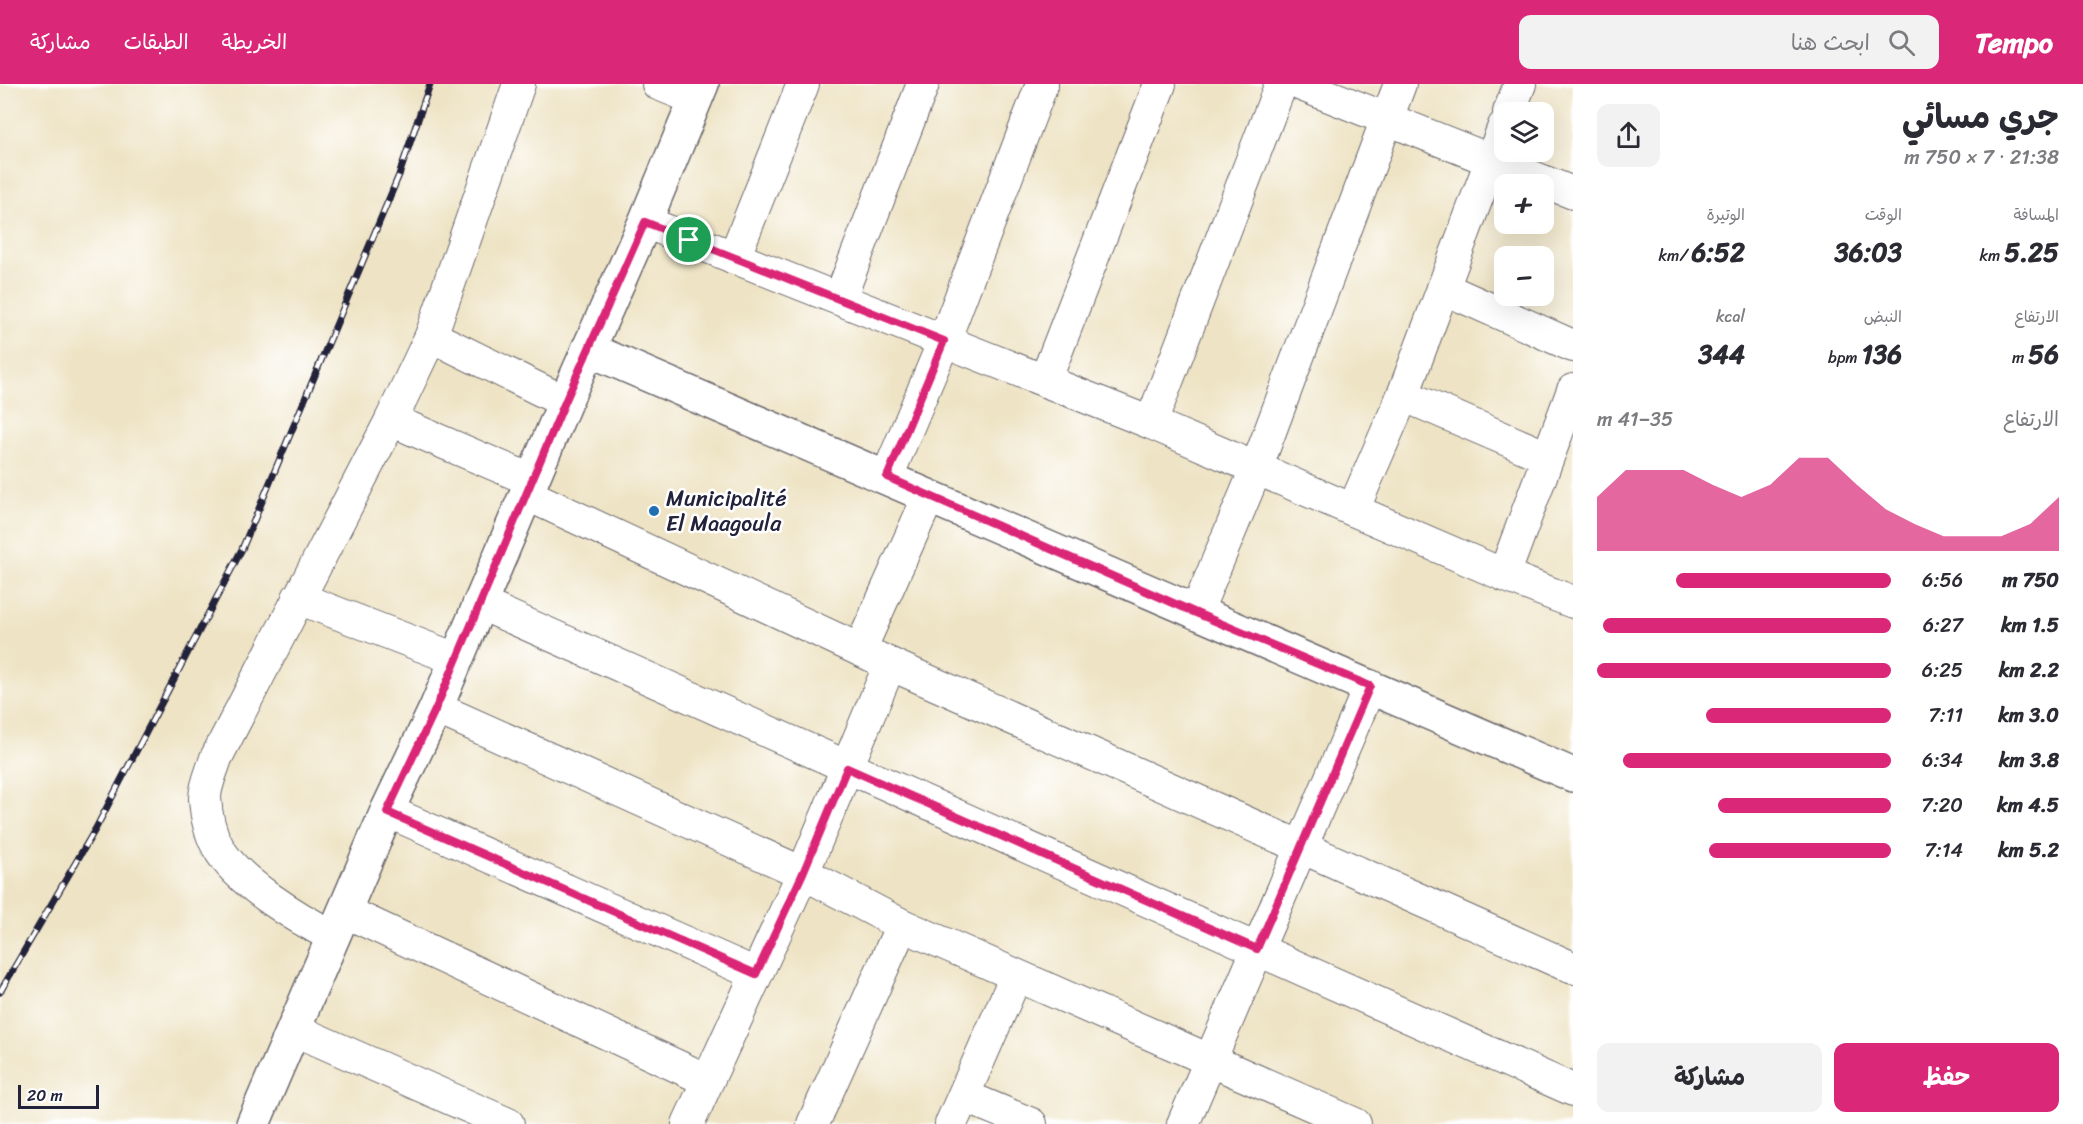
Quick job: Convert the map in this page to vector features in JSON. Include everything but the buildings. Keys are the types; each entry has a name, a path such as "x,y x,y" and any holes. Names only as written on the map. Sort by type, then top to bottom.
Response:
{"street":[{"path":"519,84 431,336 391,420 216,758 205,795 207,820 217,847 232,868 282,907 338,924 707,1080"},
{"path":"254,1124 387,812 436,708 528,487 645,222 699,92 658,84"},
{"path":"734,258 803,84"},
{"path":"840,298 923,84"},
{"path":"887,477 944,341 1042,84"},
{"path":"1045,381 1160,84"},
{"path":"1151,423 1281,84"},
{"path":"1299,84 1573,193"},
{"path":"1196,613 1256,469 1400,84"},
{"path":"1513,102 1520,84"},
{"path":"1353,510 1402,395 1494,155"},
{"path":"645,222 1151,423 1504,575 1573,602"},
{"path":"1443,288 1573,346"},
{"path":"431,336 565,402"},
{"path":"588,350 1573,774"},
{"path":"1504,575 1573,390"},
{"path":"1402,395 1548,457"},
{"path":"391,420 890,664 1573,968"},
{"path":"860,650 929,496"},
{"path":"298,598 456,659"},
{"path":"479,603 1573,1090"},
{"path":"688,1124 803,873 890,664"},
{"path":"1183,1124 1370,686"},
{"path":"436,708 803,873 902,925 1211,1060 1337,1120"},
{"path":"387,812 756,974"},
{"path":"813,1124 902,925"},
{"path":"951,1124 1016,976"},
{"path":"295,1030 508,1124"},
{"path":"964,1096 1031,1124"}],"railway":[{"path":"0,992 96,828 242,549 399,175 430,84"}],"place":[{"name":"Municipalité El Maagoula","path":"654,511"}],"route":[{"path":"645,222 689,240 944,341 887,477 1196,613 1370,686 1257,949 847,768 803,873 756,974 387,812 436,708 565,402 645,222"}]}
